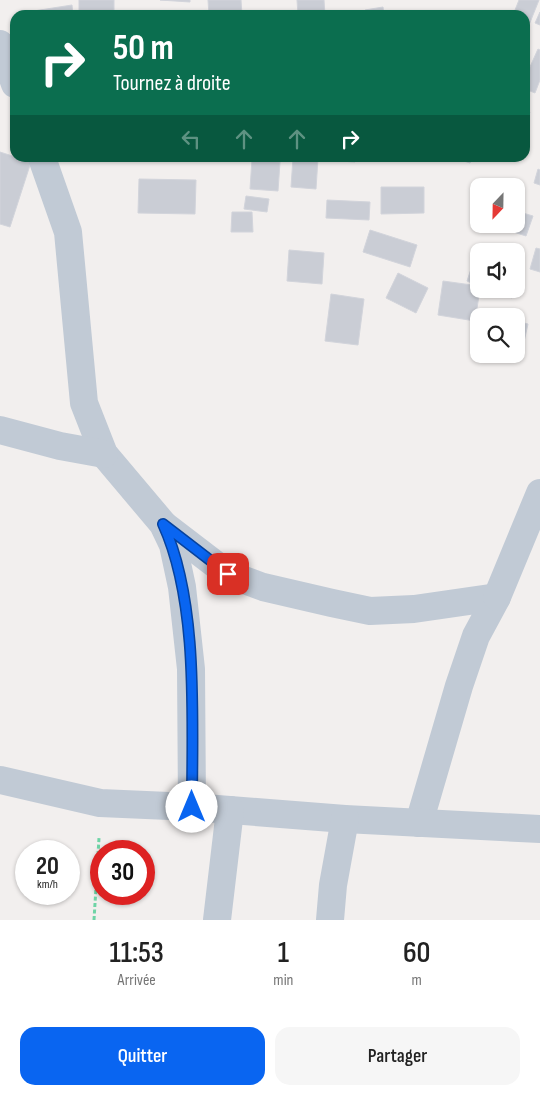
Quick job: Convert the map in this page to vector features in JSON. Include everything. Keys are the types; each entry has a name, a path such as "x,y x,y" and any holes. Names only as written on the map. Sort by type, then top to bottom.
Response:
{"street":[{"path":"0,44 10,71"},
{"path":"43,162 68,232 84,403 104,454 163,524 228,574 263,587 332,603 370,611 406,610 497,597"},
{"path":"0,430 60,446 104,454"},
{"path":"419,823 459,686 476,636 497,597 540,493"},
{"path":"163,524 173,545 182,587 191,669 192,807"},
{"path":"0,780 100,802 192,807 345,820 540,829"},
{"path":"217,920 230,810"},
{"path":"330,920 333,886 345,820"}],"path":[{"path":"94,920 100,802"}],"building":[{"path":"79,0 114,0 114,10 79,10"},
{"path":"160,0 190,0 190,2"},
{"path":"208,0 241,0 242,10 209,10"},
{"path":"297,0 324,0 325,10 298,10"},
{"path":"519,0 539,0 530,22 530,10 515,10"},
{"path":"72,5 72,10 40,10"},
{"path":"383,7 383,10 365,10"},
{"path":"540,12 540,25 535,23"},
{"path":"538,49 540,50 540,80 535,93 530,91 530,67"},
{"path":"0,152 10,155 10,162 31,162 10,227 0,224"},
{"path":"252,162 280,162 278,191 250,189"},
{"path":"293,162 318,162 316,189 291,187"},
{"path":"538,169 540,170 540,185 534,183"},
{"path":"139,179 196,180 195,214 138,213"},
{"path":"381,187 424,187 424,213 381,214"},
{"path":"246,196 269,199 267,212 244,209"},
{"path":"327,200 370,202 369,220 326,218"},
{"path":"232,212 252,212 253,232 231,232"},
{"path":"525,214 533,216 526,236 516,233 525,233"},
{"path":"370,230 417,245 410,267 363,252"},
{"path":"536,248 540,249 540,272 530,269"},
{"path":"289,250 324,253 322,284 287,281"},
{"path":"398,273 428,288 416,313 386,298"},
{"path":"443,281 470,285 470,298 479,298 477,308 470,308 470,320 438,315"},
{"path":"331,294 364,299 358,345 325,341"},
{"path":"525,323 528,324 525,337"}],"route":[{"path":"192,807 191,669 182,587 173,545 163,524 228,574"}]}
